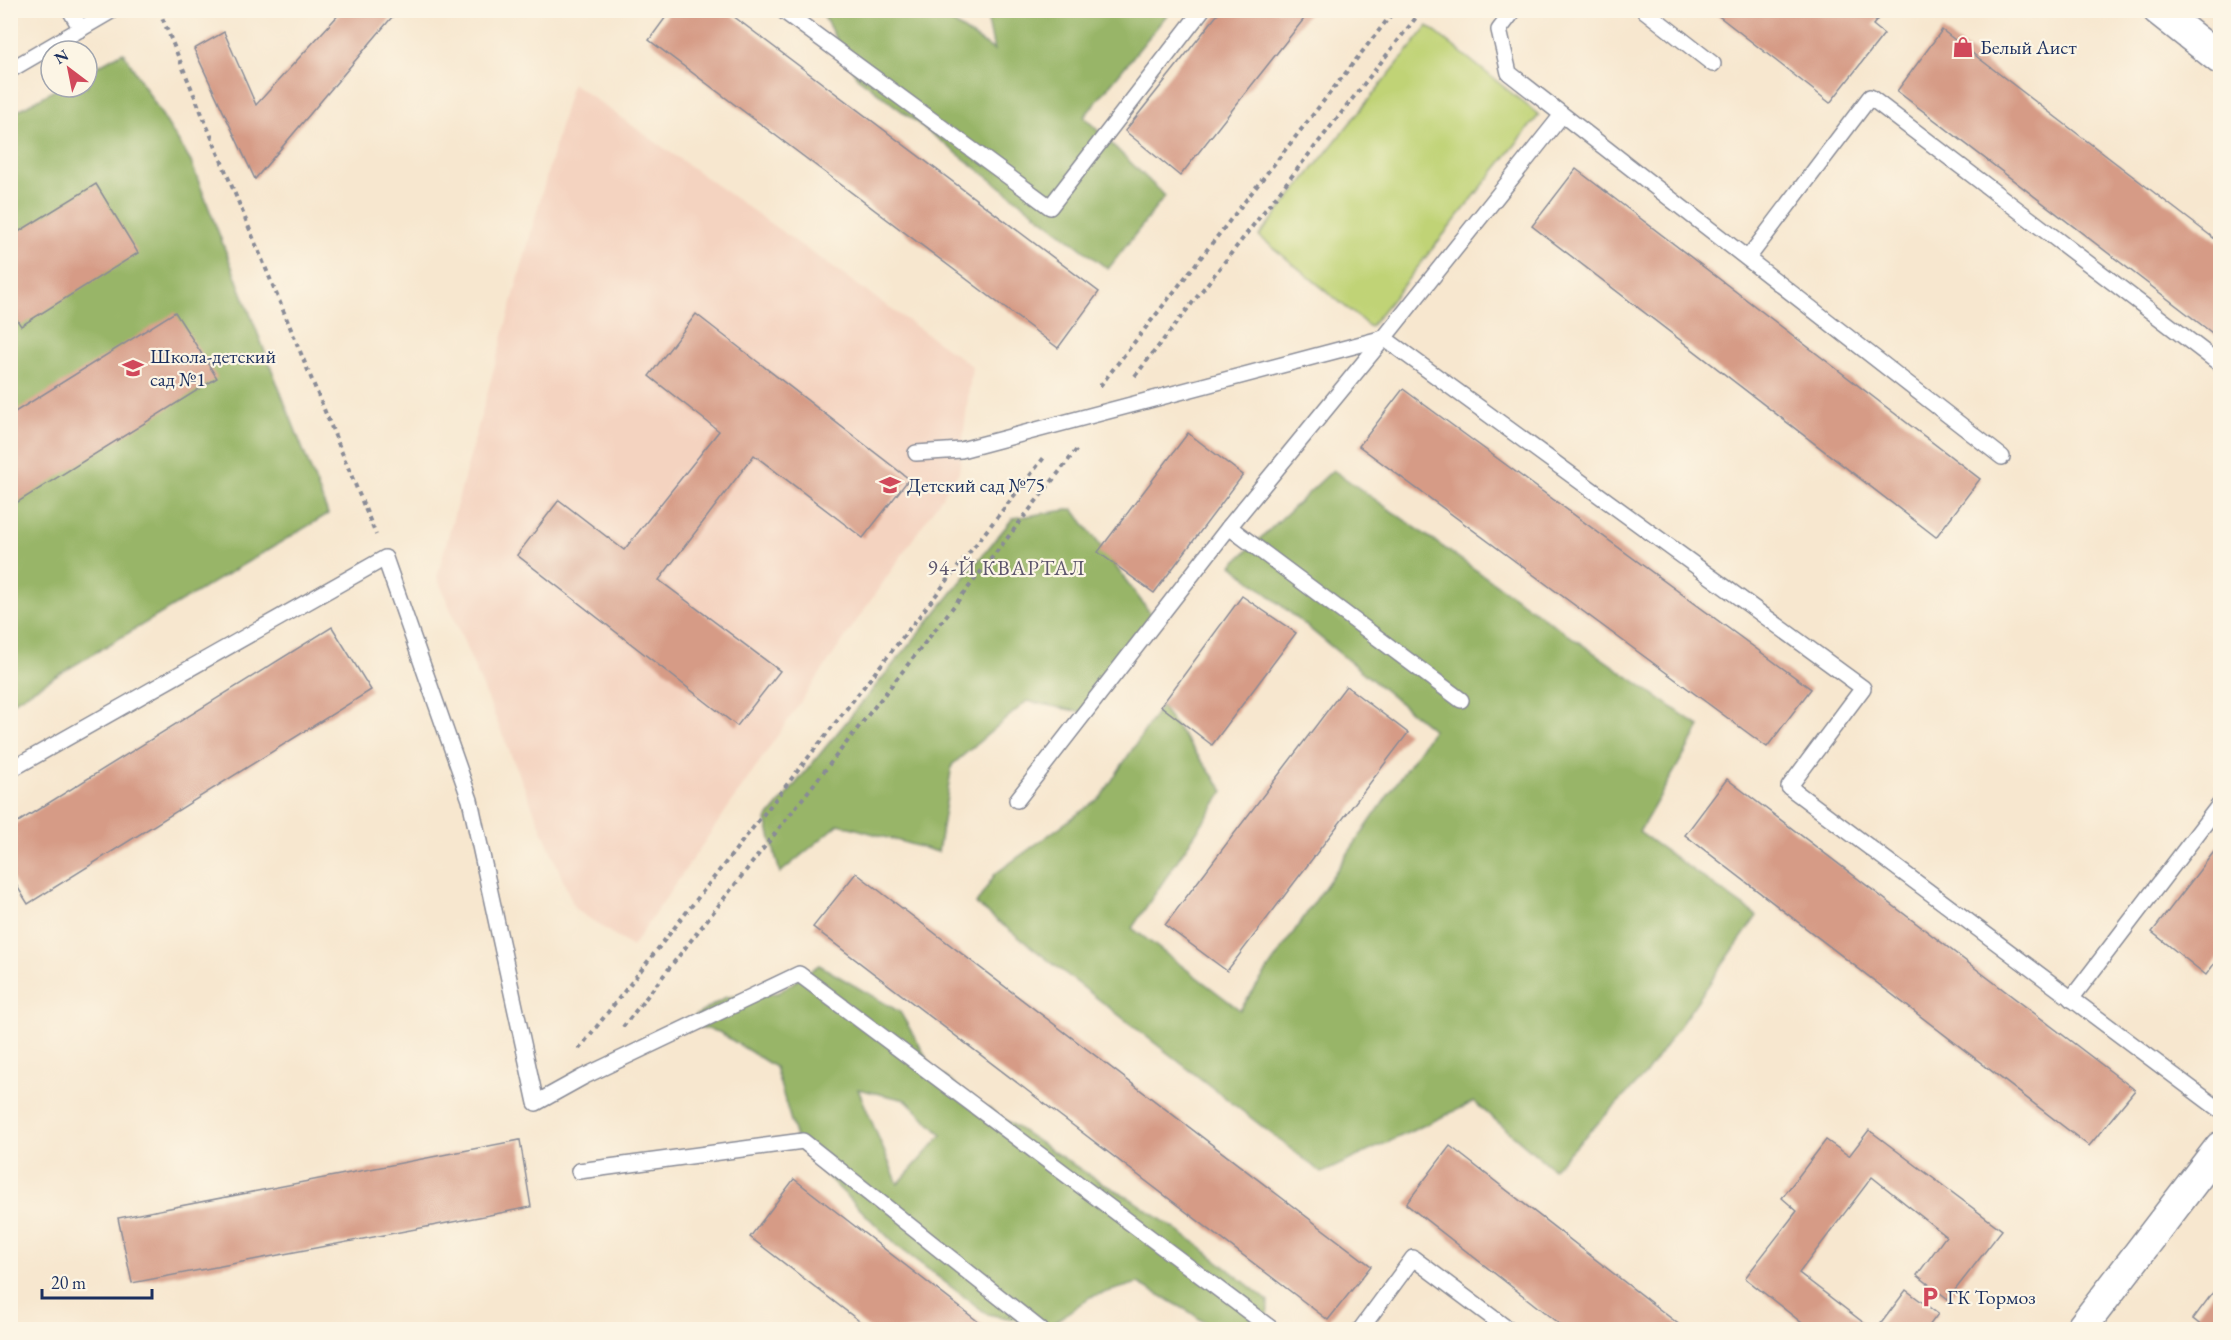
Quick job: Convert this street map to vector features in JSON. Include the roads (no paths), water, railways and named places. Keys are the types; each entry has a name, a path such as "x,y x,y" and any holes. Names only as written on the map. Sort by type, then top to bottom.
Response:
{"street":[{"path":"2158,10 2220,58"},
{"path":"2080,1329 2220,1147"}],"lane":[{"path":"70,10 81,29"},
{"path":"10,70 112,10"},
{"path":"783,10 1050,207 1202,10"},
{"path":"1514,10 1499,30 1509,74 2002,457"},
{"path":"1644,10 1713,64"},
{"path":"1748,258 1870,97 2220,364"},
{"path":"1017,800 1229,527 1562,115"},
{"path":"916,453 961,450 1384,338"},
{"path":"1384,338 1863,688 1789,787 2220,1110"},
{"path":"1229,527 1461,700"},
{"path":"10,770 385,558 470,800 536,1103 583,1077 799,974 1273,1329"},
{"path":"2071,999 2220,804"},
{"path":"579,1172 803,1141 1041,1329"},
{"path":"1360,1329 1413,1258 1509,1329"}],"place":[{"name":"Белый Аист","path":"1963,47"},
{"name":"Школа-детский сад №1","path":"133,368"},
{"name":"Детский сад №75","path":"890,485"},
{"name":"ГК Тормоз","path":"1930,1297"}],"district":[{"name":"94-Й КВАРТАЛ","path":"1007,567"}]}
